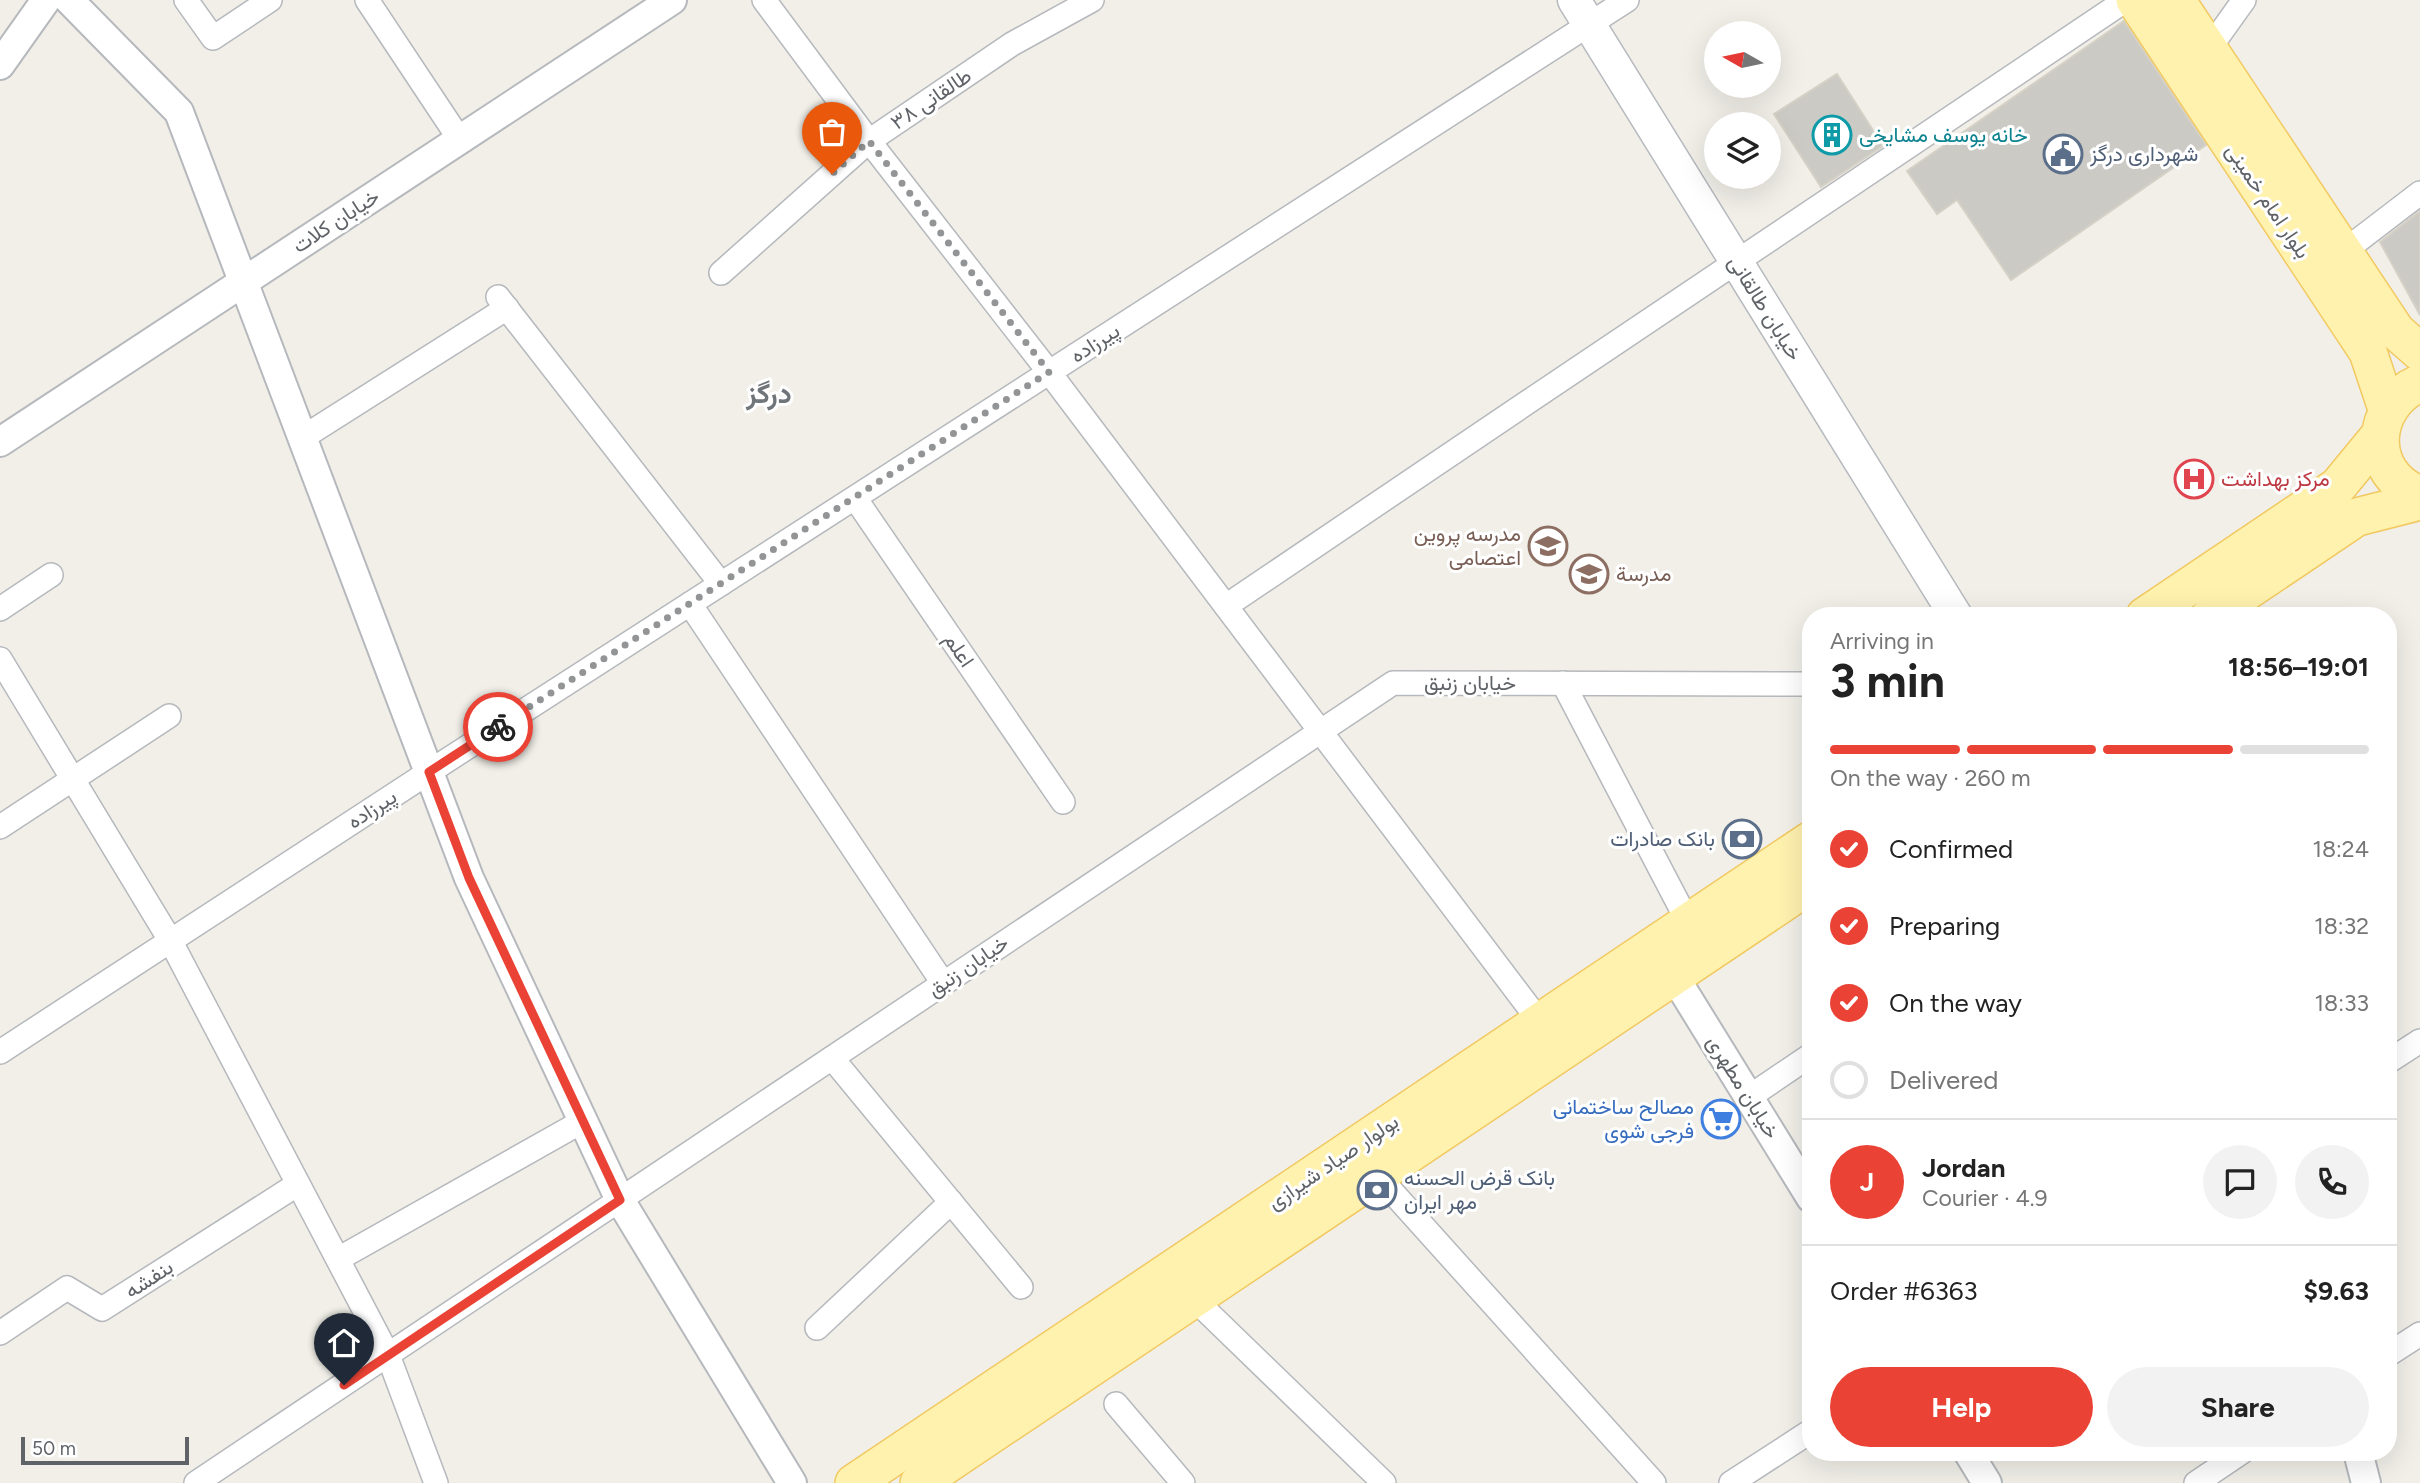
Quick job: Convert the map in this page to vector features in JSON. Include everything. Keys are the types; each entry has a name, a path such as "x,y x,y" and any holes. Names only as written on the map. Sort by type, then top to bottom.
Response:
{"main road":[{"name":"بلوار امام خمینی","path":"2135,0 2368,352 2384,422 2381,451 2390,473 2407,490 2420,495"},
{"name":"بلوار امام خمینی","path":"2176,0 2396,331 2420,352"},
{"name":"خیابان طالقانی","path":"1581,12 1950,607"},
{"path":"2157,607 2337,486 2406,389 2420,383"},
{"path":"2223,607 2357,517 2420,501"},
{"name":"بولوار صیاد شیرازی","path":"854,1483 1802,846"},
{"name":"بولوار صیاد شیرازی","path":"919,1483 1802,890"}],"street":[{"path":"0,65 46,0"},
{"path":"69,0 179,112 469,878 620,1200 792,1483"},
{"path":"186,0 213,38 270,0"},
{"path":"367,0 460,140"},
{"name":"خیابان کلات","path":"0,442 673,0"},
{"path":"764,0 1540,1022"},
{"name":"طالقانی ۳۸","path":"721,273 869,141 1012,44 1091,0"},
{"name":"پیرزاده","path":"0,1052 1049,372 1581,12 1627,0"},
{"path":"1226,606 1737,262 1827,198 2126,0"},
{"path":"2209,49 2244,0"},
{"path":"2343,252 2420,193"},
{"path":"302,438 502,302 721,584"},
{"name":"اعلم","path":"855,498 1063,802"},
{"path":"0,609 51,575"},
{"path":"690,604 943,983"},
{"path":"0,659 170,940 388,1355 436,1483"},
{"name":"خیابان زنبق","path":"196,1483 1393,682 1802,684"},
{"path":"1563,683 1688,922"},
{"path":"0,827 169,716"},
{"name":"خیابان مطهری","path":"1674,976 1802,1183"},
{"path":"2397,1056 2420,1041"},
{"path":"832,1058 1021,1286"},
{"path":"1749,1097 1802,1061"},
{"path":"338,1259 583,1121"},
{"path":"1377,1175 1654,1483"},
{"name":"بنفشه","path":"0,1332 67,1288 102,1309 298,1184"},
{"path":"817,1328 951,1202"},
{"path":"1194,1299 1384,1483"},
{"path":"2397,1349 2420,1334"},
{"path":"1116,1404 1183,1483"},
{"path":"1731,1483 1802,1438"},
{"path":"1974,1461 1987,1483"},
{"path":"2196,1483 2229,1461"},
{"path":"2360,1461 2366,1483"}],"building":[{"name":"شهرداری درگز","path":"2124,21 2206,145 2011,280 1957,200 1937,214 1907,171"},
{"name":"خانه یوسف مشایخی","path":"1837,74 1883,146 1821,187 1781,125 1781,112 1777,112"},
{"path":"2420,211 2420,315 2380,242"}],"way so far":[{"path":"498,727 1049,372 869,141 832,174"}],"place":[{"name":"خانه یوسف مشایخی","path":"1832,135"},
{"name":"شهرداری درگز","path":"2063,154"},
{"name":"مرکز بهداشت","path":"2194,479"},
{"name":"مدرسه پروین اعتصامی","path":"1548,546"},
{"name":"مدرسة","path":"1589,574"},
{"name":"بانک صادرات","path":"1742,839"},
{"name":"مصالح ساختمانی فرجی شوی","path":"1721,1119"},
{"name":"بانک قرض الحسنه مهر ایران","path":"1377,1190"}],"district":[{"name":"درگز","path":"769,393"}],"route":[{"path":"344,1385 620,1200 469,878 429,772 498,727"}]}
